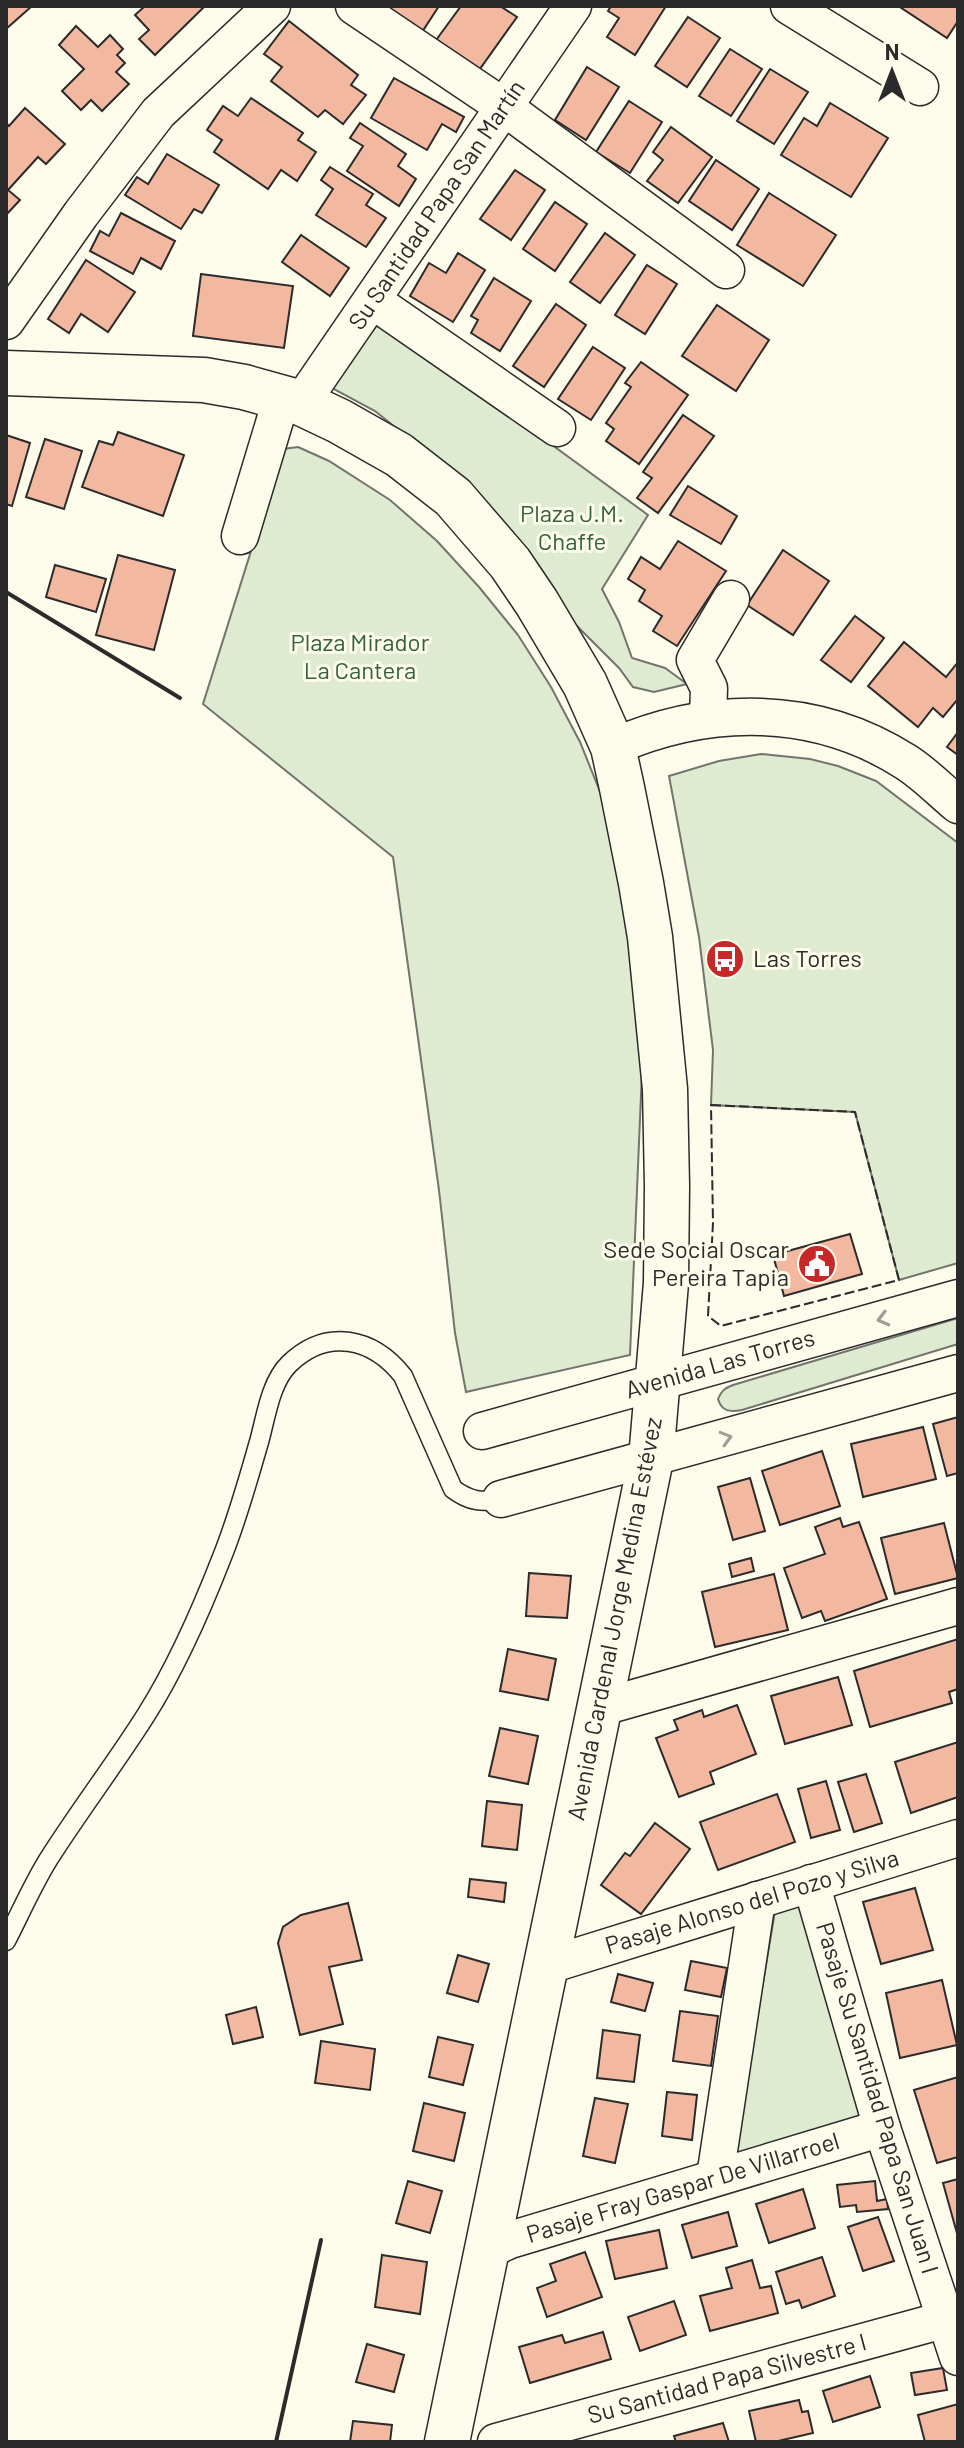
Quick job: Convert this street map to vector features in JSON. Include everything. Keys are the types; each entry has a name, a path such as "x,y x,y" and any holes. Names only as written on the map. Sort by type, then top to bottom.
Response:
{"street":[{"path":"6,321 81,214 158,113 272,6"},
{"path":"354,6 504,107 726,270"},
{"name":"Su Santidad Papa San Martín","path":"240,536 292,400 372,300 573,6"},
{"path":"789,6 920,87"},
{"path":"372,300 557,428"},
{"name":"Avenida Cardenal Jorge Medina Estévez","path":"6,373 204,380 292,400 339,421 399,455 453,497 510,563 585,684 613,747 641,883 665,1089 666,1270 659,1380 651,1459 447,2442"},
{"path":"708,718 709,688 695,660 731,599"},
{"path":"613,747 643,734 708,718 796,720 858,737 909,764 958,805"},
{"name":"Avenida Las Torres","path":"482,1431 958,1298"},
{"path":"501,1499 958,1373"},
{"path":"599,1708 958,1606"},
{"name":"Pasaje Alonso del Pozo y Silva","path":"546,1966 958,1838"},
{"name":"Pasaje Su Santidad Papa San Juan I","path":"811,1883 882,2128 952,2318 958,2357"},
{"path":"715,2177 757,1900"},
{"name":"Pasaje Fray Gaspar De Villarroel","path":"486,2251 510,2240 882,2128"},
{"name":"Su Santidad Papa Silvestre I","path":"496,2442 952,2318"}],"lane":[{"path":"6,1941 47,1862 148,1713 175,1663 223,1555 275,1384 286,1367 301,1353 338,1341 358,1343 376,1350 391,1361 403,1376 453,1489 475,1501 501,1499"}],"green space":[{"name":"Plaza J.M. Chaffe","path":"381,320 648,515 602,589 619,622 632,658 665,668 687,684 654,692 633,687 619,668 576,625 474,490 375,411 330,387"},
{"name":"Plaza Mirador La Cantera","path":"298,447 329,461 390,500 437,541 479,587 518,635 551,687 580,742 603,799 622,860 643,1048 630,1355 466,1392 455,1333 439,1190 393,857 203,704 283,449"},
{"path":"761,754 810,759 876,781 958,843 958,1263 899,1280 855,1112 711,1105 713,1050 699,937 669,776 719,761"},
{"path":"958,1318 958,1344 742,1410 727,1410 718,1399 724,1390 733,1385"},
{"path":"800,1902 862,2118 734,2157 775,1911"}],"building":[{"path":"6,6 32,6 6,29"},
{"path":"145,6 205,6 155,55 139,39 149,30 135,15"},
{"path":"382,6 439,6 422,32"},
{"path":"461,6 500,6 517,17 477,73 434,43"},
{"path":"611,6 666,6 635,55 607,37 619,18 608,11"},
{"path":"901,6 958,6 958,21 947,38"},
{"path":"688,17 720,38 687,87 655,66"},
{"path":"289,21 358,75 351,85 366,95 343,124 325,110 318,117 271,81 282,67 264,54"},
{"path":"76,26 98,47 110,35 123,49 117,55 125,63 116,72 129,84 102,111 91,100 81,110 62,91 84,69 59,45"},
{"path":"730,49 762,69 731,116 699,96"},
{"path":"587,67 619,87 586,140 555,120"},
{"path":"770,69 808,92 774,144 737,121"},
{"path":"394,78 464,117 456,132 442,124 427,150 371,118"},
{"path":"251,98 303,133 298,140 316,152 297,181 281,170 268,189 214,152 222,140 207,130 223,106 238,116"},
{"path":"629,101 662,122 630,173 596,152"},
{"path":"830,103 888,138 851,197 781,155 804,118 817,126"},
{"path":"25,108 65,144 46,164 38,157 8,190 20,200 6,215 6,123 9,126"},
{"path":"360,123 406,154 398,166 416,179 399,206 347,171 363,146 350,138"},
{"path":"671,127 712,157 678,203 647,181 663,160 653,152"},
{"path":"167,154 219,185 202,213 194,209 181,229 125,195 137,177 148,184"},
{"path":"716,160 759,189 732,230 689,201"},
{"path":"330,167 373,194 366,205 386,218 366,247 316,215 333,189 321,180"},
{"path":"515,170 545,190 511,240 480,219"},
{"path":"769,193 836,235 803,286 737,245"},
{"path":"555,202 587,224 555,271 523,249"},
{"path":"121,213 175,241 161,269 141,258 133,274 90,251 100,231 109,236"},
{"path":"605,233 635,255 600,303 570,282"},
{"path":"301,235 349,268 330,296 282,262"},
{"path":"458,253 485,270 453,322 410,296 429,263 446,273"},
{"path":"86,260 135,292 108,332 81,314 69,333 48,319"},
{"path":"647,265 677,284 645,334 615,315"},
{"path":"201,274 293,286 284,348 193,336"},
{"path":"494,278 531,301 500,351 471,333 478,320 471,316"},
{"path":"556,304 586,325 544,387 513,366"},
{"path":"717,305 769,340 736,391 682,356"},
{"path":"593,347 625,368 591,420 558,399"},
{"path":"641,362 688,395 639,464 606,441 614,429 606,423 631,387 625,383"},
{"path":"683,415 714,436 658,513 637,498 652,478 643,472"},
{"path":"118,432 184,455 163,516 82,487 99,441 113,445"},
{"path":"6,435 30,443 12,506 6,504"},
{"path":"45,439 82,451 64,509 26,497"},
{"path":"688,486 737,516 721,544 670,515"},
{"path":"678,541 726,571 677,646 653,631 662,616 639,601 645,590 628,579 641,557 660,569"},
{"path":"783,550 829,581 793,635 747,605"},
{"path":"118,555 175,570 154,650 96,635"},
{"path":"55,565 106,579 96,612 46,597"},
{"path":"855,616 884,638 851,682 821,660"},
{"path":"904,642 946,677 958,662 958,699 943,717 933,708 918,727 868,686"},
{"path":"958,732 958,755 947,747"},
{"name":"Sede Social Oscar Pereira Tapia","path":"850,1234 862,1274 784,1296 773,1255"},
{"path":"958,1417 958,1473 947,1476 933,1424"},
{"path":"923,1427 936,1479 863,1497 851,1444"},
{"path":"822,1451 840,1506 780,1525 762,1471"},
{"path":"750,1478 765,1531 733,1540 718,1487"},
{"path":"840,1518 843,1527 859,1522 887,1599 825,1621 821,1611 802,1618 784,1568 825,1554 815,1527"},
{"path":"944,1523 958,1578 895,1594 881,1538"},
{"path":"751,1558 754,1571 732,1577 729,1564"},
{"path":"529,1573 571,1576 567,1618 526,1616"},
{"path":"774,1574 788,1630 715,1647 702,1592"},
{"path":"958,1639 958,1689 949,1692 952,1703 870,1727 854,1671"},
{"path":"508,1649 556,1659 548,1700 500,1691"},
{"path":"838,1677 852,1725 785,1744 771,1696"},
{"path":"737,1705 756,1754 710,1772 714,1784 679,1797 656,1738 678,1730 674,1720 702,1710 704,1717"},
{"path":"500,1728 538,1736 528,1784 489,1776"},
{"path":"958,1742 958,1797 911,1813 895,1762"},
{"path":"866,1774 882,1823 854,1832 838,1782"},
{"path":"826,1781 840,1830 811,1838 798,1789"},
{"path":"777,1794 795,1842 718,1870 700,1822"},
{"path":"487,1801 522,1805 517,1850 482,1846"},
{"path":"655,1823 690,1849 641,1914 601,1885 625,1853 630,1856"},
{"path":"470,1879 506,1883 504,1902 468,1897"},
{"path":"915,1888 933,1950 881,1964 863,1902"},
{"path":"348,1903 362,1960 329,1967 343,2024 300,2035 278,1943 283,1927 301,1915"},
{"path":"458,1955 489,1964 478,2002 447,1993"},
{"path":"691,1961 727,1968 721,1997 685,1990"},
{"path":"618,1974 653,1983 645,2011 611,2002"},
{"path":"942,1980 957,2045 900,2058 886,1993"},
{"path":"256,2007 263,2037 233,2044 226,2015"},
{"path":"680,2011 718,2016 711,2066 673,2061"},
{"path":"603,2030 640,2035 634,2082 597,2078"},
{"path":"438,2037 473,2045 463,2085 429,2077"},
{"path":"321,2041 375,2049 370,2090 315,2083"},
{"path":"958,2077 958,2157 937,2163 914,2090"},
{"path":"667,2092 697,2095 692,2140 662,2136"},
{"path":"595,2098 628,2104 615,2163 583,2156"},
{"path":"424,2103 465,2113 454,2161 413,2151"},
{"path":"958,2179 958,2237 943,2183"},
{"path":"408,2181 442,2191 430,2233 396,2223"},
{"path":"875,2181 877,2201 887,2199 888,2209 857,2212 856,2205 840,2207 837,2185"},
{"path":"803,2189 815,2228 769,2243 756,2204"},
{"path":"728,2212 737,2246 692,2258 682,2225"},
{"path":"878,2217 894,2261 863,2271 848,2227"},
{"path":"659,2230 667,2268 615,2279 606,2241"},
{"path":"585,2252 602,2297 547,2317 537,2288 556,2281 550,2264"},
{"path":"382,2255 427,2262 420,2314 375,2307"},
{"path":"822,2257 835,2296 802,2308 799,2300 786,2304 776,2272"},
{"path":"752,2260 760,2288 771,2286 778,2313 710,2331 700,2296 732,2288 726,2268"},
{"path":"674,2301 686,2335 640,2351 628,2317"},
{"path":"603,2332 611,2359 530,2383 519,2347 562,2335 565,2343"},
{"path":"367,2344 404,2355 394,2392 356,2382"},
{"path":"943,2368 947,2390 915,2395 911,2373"},
{"path":"870,2376 880,2407 833,2422 823,2391"},
{"path":"799,2400 802,2412 808,2411 813,2433 774,2442 756,2442 749,2411"},
{"path":"958,2404 958,2442 925,2442 918,2415"},
{"path":"353,2421 392,2425 390,2442 350,2442"},
{"path":"723,2423 729,2442 676,2442 674,2436"}],"fence":[{"path":"711,1105 855,1112 899,1280 721,1326 708,1316 713,1223 711,1105"}],"wall":[{"path":"6,592 180,698"},
{"path":"276,2442 321,2240"}],"place":[{"name":"Las Torres","path":"725,959"},
{"name":"Sede Social Oscar Pereira Tapia","path":"817,1264"}]}
